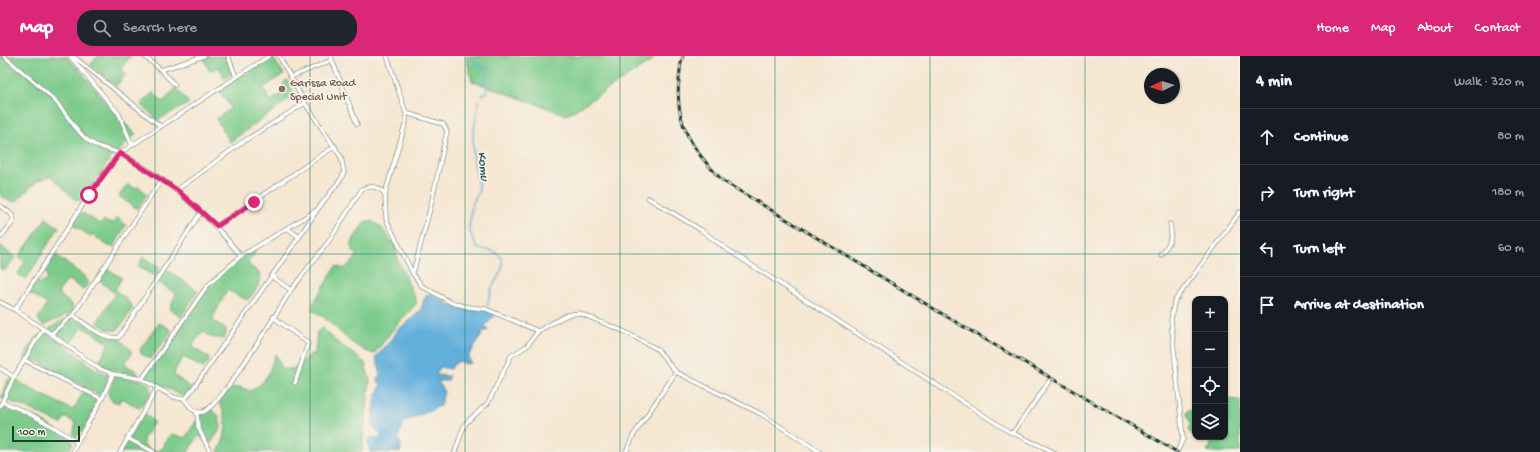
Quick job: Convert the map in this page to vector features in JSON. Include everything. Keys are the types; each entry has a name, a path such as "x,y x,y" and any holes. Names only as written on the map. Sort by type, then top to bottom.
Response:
{"street":[{"path":"4,56 55,100 82,136 102,148 120,153 177,190 217,226 241,256"},
{"path":"72,56 119,114 132,145"},
{"path":"72,56 160,126"},
{"path":"144,56 161,70 175,85"},
{"path":"161,70 204,56"},
{"path":"228,56 236,77"},
{"path":"15,310 98,181 120,153 270,56"},
{"path":"184,399 187,397 317,210 341,179 344,172 341,157 335,146 305,103 279,56"},
{"path":"387,56 406,113 406,121 385,194 386,219 413,274 422,286 452,303 486,309 538,331"},
{"path":"291,77 331,58 357,124"},
{"path":"177,190 241,143 305,103"},
{"path":"406,113 443,124 447,130 430,209 413,274"},
{"path":"217,226 335,146"},
{"path":"51,334 74,316 162,180"},
{"path":"0,302 51,334 88,362 113,374 142,380 177,398 184,399 196,412 202,412 210,408 244,362 291,290 329,241 362,189 366,187 378,188 385,194"},
{"path":"648,198 701,230 725,248 1013,433 1054,452"},
{"path":"0,206 12,213 14,220 0,238"},
{"path":"142,380 208,286 241,256 317,210"},
{"path":"74,316 102,334 112,338 120,337 201,212"},
{"path":"1176,452 1183,439 1171,320 1172,307 1240,212"},
{"path":"1161,255 1169,245 1172,234 1170,224"},
{"path":"287,228 299,237"},
{"path":"271,276 291,290"},
{"path":"455,452 466,423 488,402 511,356 527,346 538,331 568,315 579,313 623,331 657,349 676,372 761,414 820,452"},
{"path":"273,317 308,343 295,383"},
{"path":"43,329 14,376 1,404 29,413 77,442"},
{"path":"24,360 102,399"},
{"path":"0,368 14,376"},
{"path":"626,452 633,436 676,372"},
{"path":"73,452 77,442 102,399 113,374"},
{"path":"1013,433 1050,380"},
{"path":"120,452 157,388"},
{"path":"196,412 198,427 210,452"},
{"path":"127,438 154,452"}],"green space":[{"path":"0,56 66,56 136,134 110,159 81,201 75,199 51,176 37,181 16,202 7,200 0,195"},
{"path":"98,56 131,56 121,68 126,74 116,86 90,65"},
{"path":"203,56 225,56 232,74 225,79 219,67 209,71"},
{"path":"466,56 654,56 652,61 567,115 472,81"},
{"path":"273,58 284,74 263,88 271,101 285,92 283,83 287,80 295,95 230,142 216,119 231,108 218,89"},
{"path":"176,88 189,103 158,120 141,104 153,92 163,102"},
{"path":"127,185 134,188 139,187 147,194 137,209 119,196"},
{"path":"83,213 100,224 104,220 111,224 118,218 126,225 114,247 108,246 93,235 90,236 75,226 74,220 78,215"},
{"path":"46,218 59,227 26,279 18,274 25,262 19,257"},
{"path":"365,221 373,222 381,227 396,247 397,258 417,303 395,327 374,354 356,346 328,321 312,310 313,304 336,266 344,269 354,261 357,254 352,251 352,243"},
{"path":"0,245 15,258 4,271 0,268"},
{"path":"255,248 255,253 248,262 250,266 259,274 260,280 257,288 247,300 227,290 212,320 226,329 224,339 211,337 203,331 193,344 193,347 209,358 208,363 203,368 183,357 174,372 175,376 190,387 188,393 182,396 153,380 143,377 211,281"},
{"path":"53,253 85,277 89,283 83,290 68,279 58,293 72,305 73,312 43,326 38,319 47,304 28,292 34,279 40,284 47,280 47,275 42,269"},
{"path":"143,257 160,267 156,277 138,267"},
{"path":"104,268 122,278 115,289 130,302 133,307 124,322 116,331 105,328 97,322 115,294 97,278"},
{"path":"165,269 198,291 181,317 170,309 176,294 157,281"},
{"path":"74,317 113,337 118,337 131,350 131,355 125,362 126,365 136,371 139,376 102,367 99,362 109,343 84,328 82,327 73,340 68,344 49,329 59,322"},
{"path":"159,323 170,329 171,332 150,359 141,353 140,349"},
{"path":"323,328 337,342 365,363 370,381 362,452 218,452 226,428 224,415 219,403 227,389 240,387 250,391 261,384 267,376 275,354 283,370 294,368 315,351 317,332"},
{"path":"44,333 59,341 92,367 110,376 101,396 38,361 23,359 35,338"},
{"path":"12,376 27,387 73,410 83,393 97,398 98,402 88,423 76,438 73,434 76,423 67,418 64,418 61,424 1,398 6,382"},
{"path":"115,376 140,380 150,385 151,392 141,407 138,408 124,399 120,399 119,403 112,401 108,394"},
{"path":"1230,399 1240,400 1240,452 1207,452 1211,445 1210,440 1228,440 1228,401"},
{"path":"1,405 39,419 70,439 73,442 68,452 0,452"},
{"path":"205,408 211,409 219,416 221,428 211,443 204,441 199,435 188,452 153,452 163,448 167,438 172,434 185,438"},
{"path":"1188,410 1192,411 1192,434 1188,429 1191,423 1186,415"},
{"path":"145,414 154,422 143,439 144,445 152,452 120,452 141,418"}],"water":[{"path":"432,295 450,305 472,310 479,308 497,313 485,326 489,330 484,331 468,357 471,363 466,364 460,361 454,364 451,369 440,367 436,375 449,376 448,381 438,381 444,392 440,406 404,422 398,438 401,445 400,452 370,452 368,441 371,439 381,438 381,435 372,425 376,396 381,385 378,381 380,372 376,358 398,329 414,317 421,309 426,296"}],"waterway":[{"name":"Komu","path":"473,56 473,61 485,69 487,75 484,82 488,92 482,95"},
{"name":"Komu","path":"479,101 473,135 473,154 479,190 472,205 469,229 477,248 495,252 500,256 503,264 491,290 488,305"}],"railway":[{"path":"683,56 680,68 678,96 683,123 688,136 703,159 723,181 964,327 1177,452"}],"place":[{"name":"Garissa Road Special Unit","path":"282,89"}],"route":[{"path":"89,195 120,153 177,190 217,226 254,202"}]}
